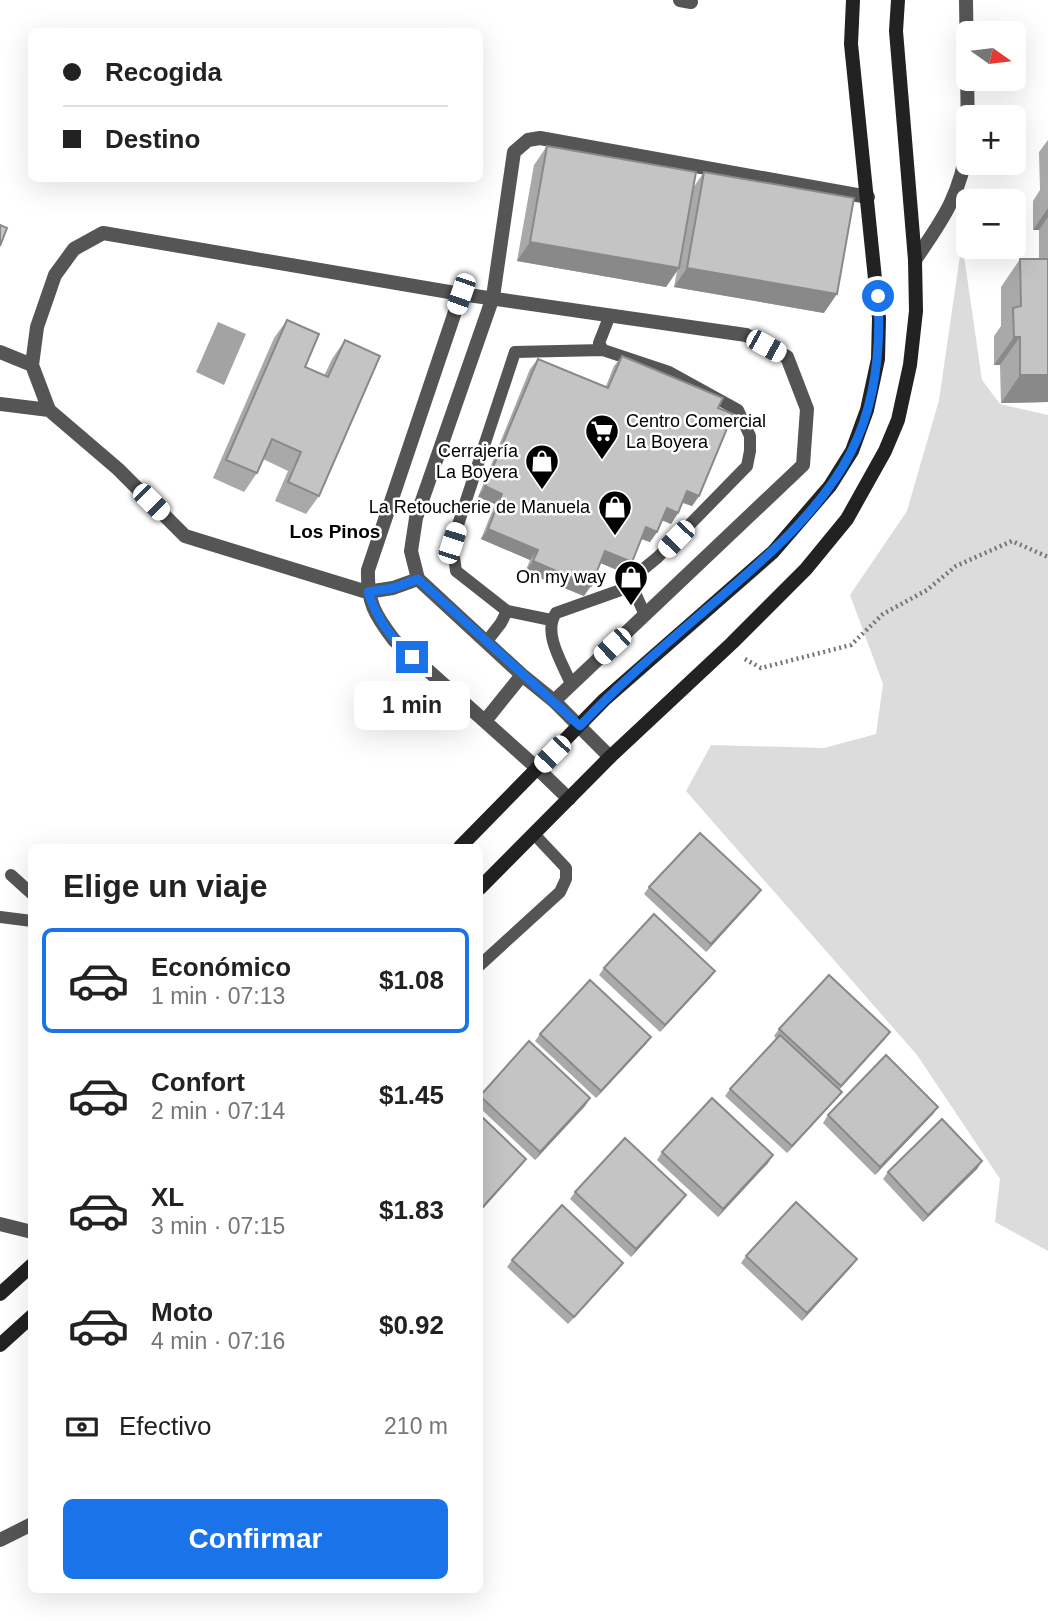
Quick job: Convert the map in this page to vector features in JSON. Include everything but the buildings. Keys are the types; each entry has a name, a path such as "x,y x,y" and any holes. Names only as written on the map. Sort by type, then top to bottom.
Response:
{"main road":[{"path":"463,844 633,675 773,552 830,486 852,451 867,410 878,359 879,318 851,44 853,0"},
{"path":"483,885 610,757 806,569 847,519 885,451 898,420 911,366 916,311 915,260 896,31 898,0"},
{"path":"0,1294 28,1269"},
{"path":"0,1345 28,1320"}],"street":[{"path":"966,0 968,105"},
{"path":"610,757 554,701 418,579 411,551 416,518 493,297 514,152 528,140 540,138 868,197"},
{"path":"915,260 953,200 963,175"},
{"path":"418,579 393,588 368,592 185,536 118,469 49,410 32,365 37,327 55,275 74,249 103,233 461,294 746,335 787,357 807,409 803,465 554,701"},
{"path":"461,294 368,570 368,592 376,616 394,640 569,799"},
{"path":"0,352 32,365"},
{"path":"0,404 49,410"},
{"path":"485,721 522,675"},
{"path":"0,1224 28,1231"},
{"path":"0,1540 28,1526"}],"lane":[{"path":"603,350 599,343 610,315"},
{"path":"551,620 507,611 456,571 452,543 515,352 603,350 669,372 738,410 750,436 747,466 641,571 632,586 556,613 551,620 550,632 571,684"},
{"path":"632,586 645,615"},
{"path":"487,641 507,611"},
{"path":"483,962 560,892 566,879 566,867 534,834"},
{"path":"11,875 28,890"},
{"path":"0,917 28,920"}],"path":[{"path":"726,648 761,668 851,645 883,614 927,590 956,566 1012,541 1048,557"}],"shaded area":[{"path":"960,259 964,259 982,380 1000,404 1048,415 1048,1251 995,1222 1000,1179 917,1055 686,791 711,745 824,748 876,734 883,684 850,595 907,511 939,400"},
{"path":"218,322 246,334 224,385 196,372"}],"place":[{"name":"Centro Comercial La Boyera","path":"602,461"},
{"name":"Cerrajería La Boyera","path":"542,491"},
{"name":"La Retoucherie de Manuela","path":"615,537"},
{"name":"On my way","path":"631,607"}],"district":[{"name":"Los Pinos","path":"335,531"}],"route":[{"path":"412,657 394,640 376,616 368,592 393,588 418,579 580,726 604,700 773,552 830,486 852,451 867,410 878,359 878,296"}]}
